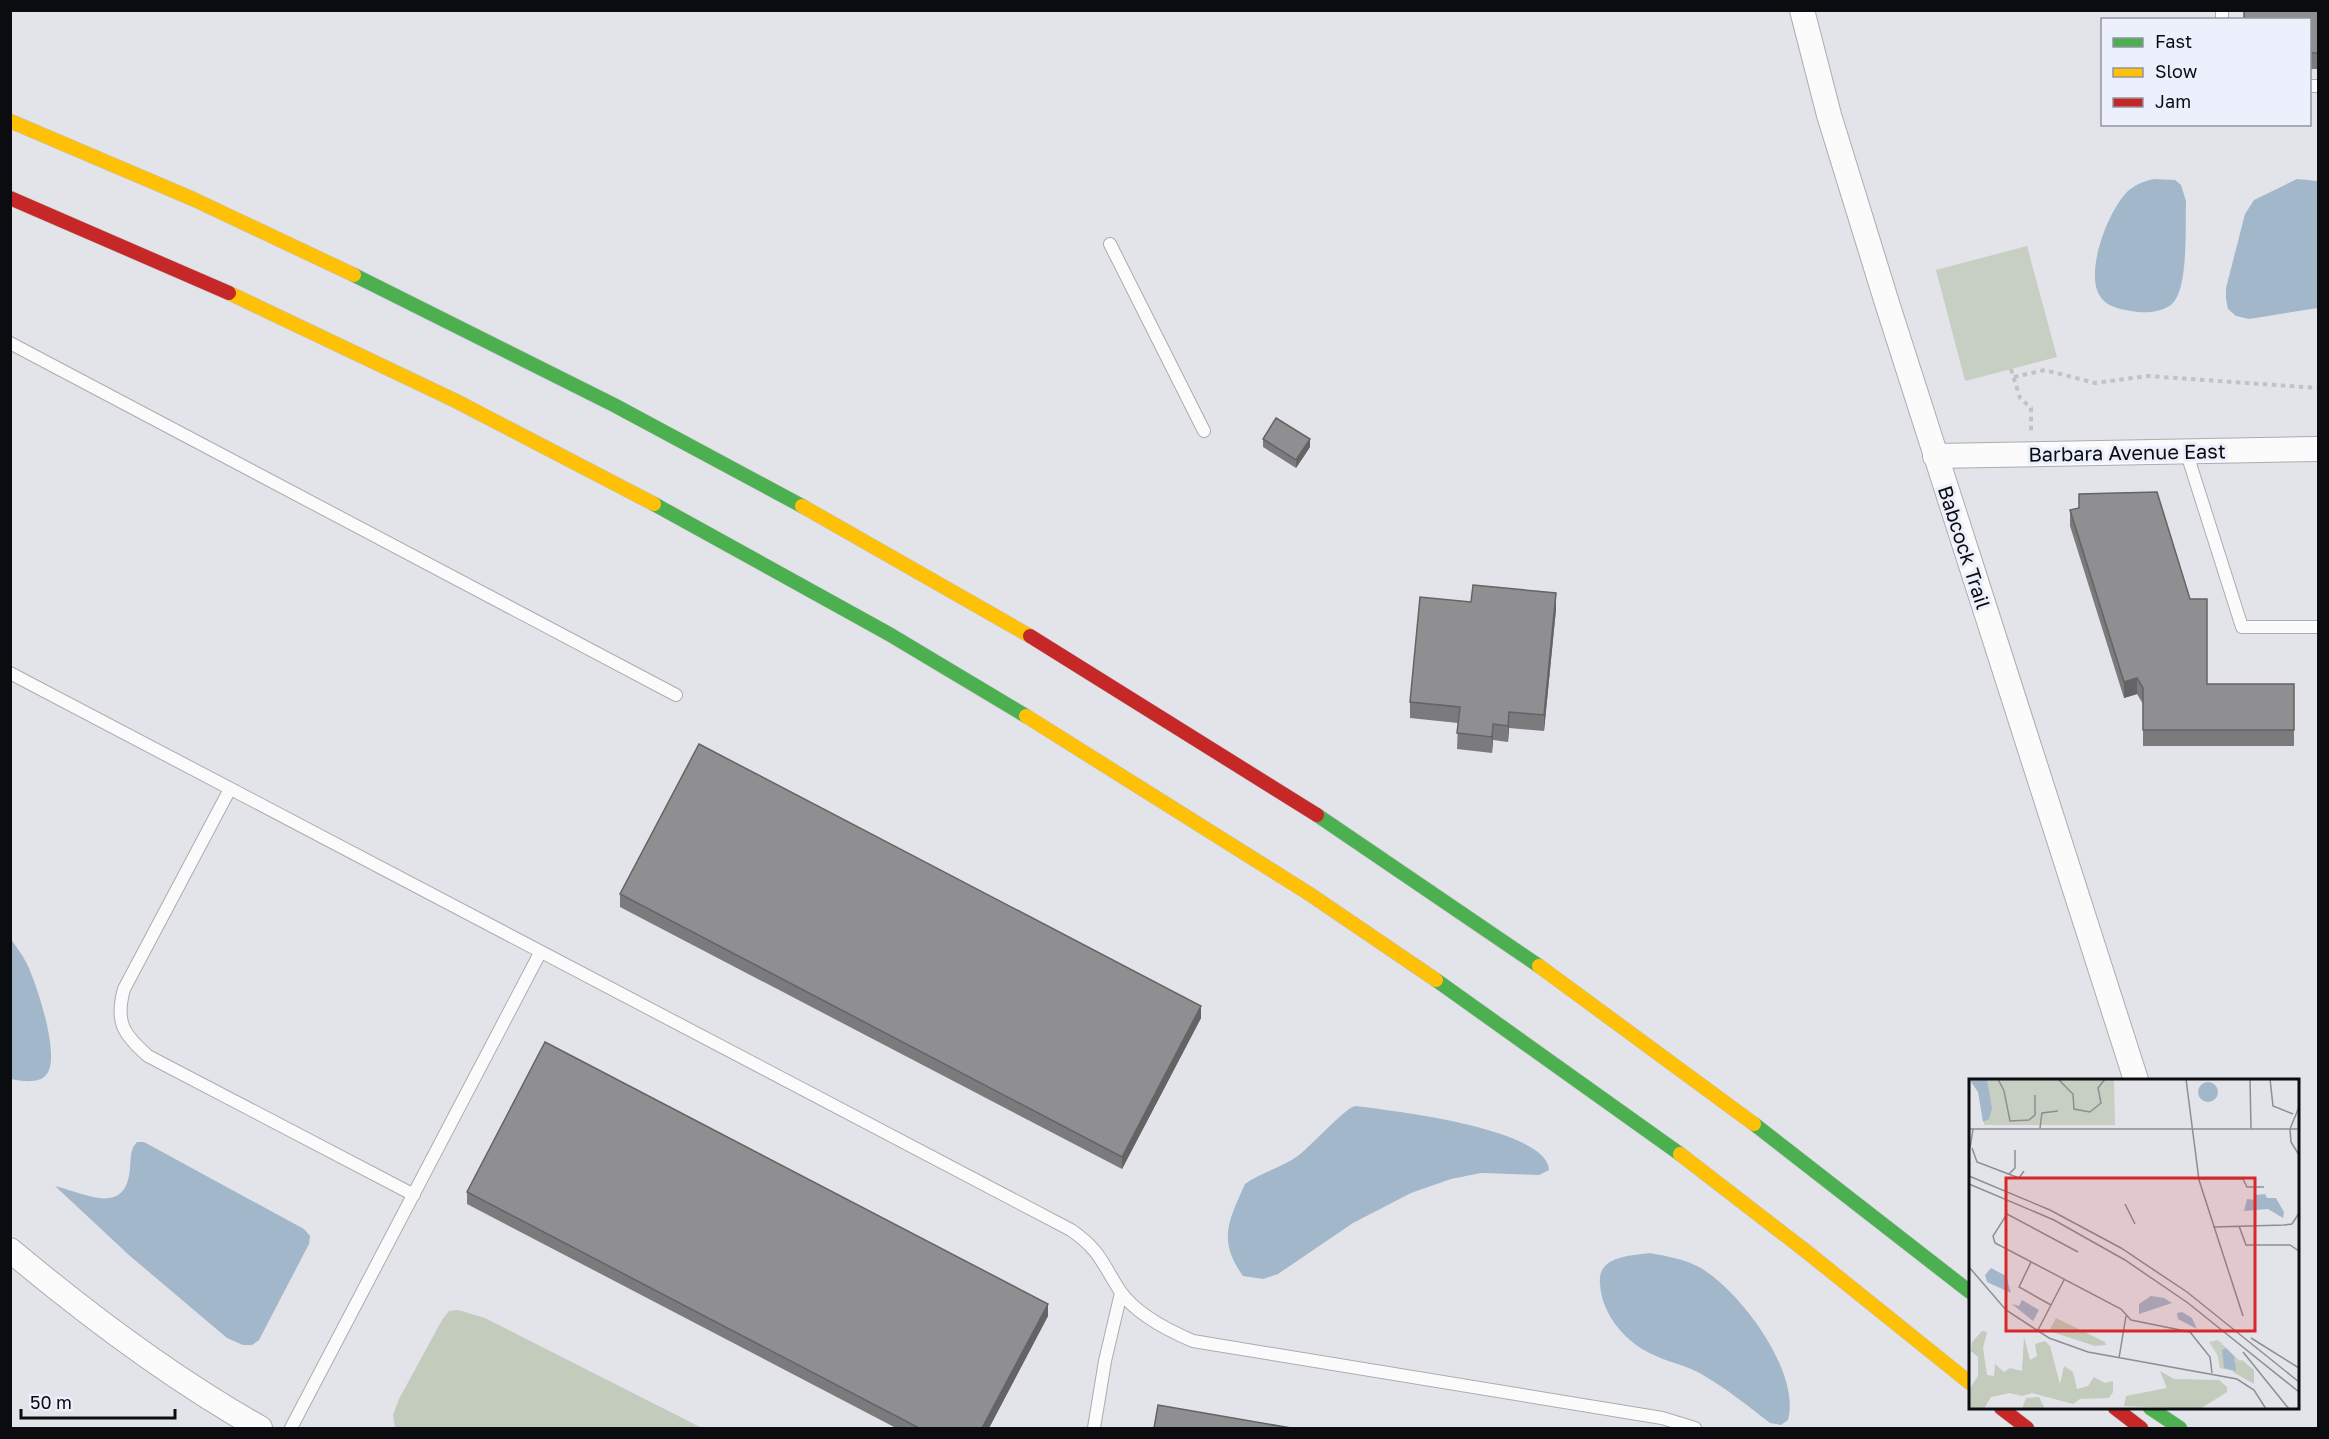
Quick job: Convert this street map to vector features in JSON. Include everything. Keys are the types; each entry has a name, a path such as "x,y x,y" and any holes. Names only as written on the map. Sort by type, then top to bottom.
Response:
{"highway":[{"path":"10,121 175,191 421,307 684,440 941,584 1169,723 1438,896 1689,1074 1969,1290"},
{"path":"10,198 255,306 590,470 752,558 999,700 1134,782 1473,1005 1707,1174 1969,1381"},
{"path":"1888,1227 1969,1282"},
{"path":"1843,1280 1969,1393"},
{"path":"1994,1409 2007,1428"},
{"path":"1994,1409 2027,1428"},
{"path":"2117,1409 2141,1428"},
{"path":"2153,1409 2180,1428"}],"street":[{"name":"Babcock Trail","path":"1802,10 1829,115 1935,456 2136,1079"},
{"name":"Barbara Avenue East","path":"1935,456 2319,448"},
{"path":"10,1250 144,1355 220,1406 260,1428"}],"lane":[{"path":"1110,244 1204,431"},
{"path":"10,343 675,694"},
{"path":"2186,451 2242,627 2319,627"},
{"path":"10,672 540,953 1071,1230 1090,1243 1105,1263 1121,1293 1169,1331 1192,1341 1662,1418 1695,1428"},
{"path":"230,789 124,988 119,1005 121,1023 128,1039 148,1056 414,1195"},
{"path":"291,1428 540,953"},
{"path":"1094,1428 1105,1361 1121,1293"}],"path":[{"path":"2011,369 2020,398 2031,408 2032,454"},
{"path":"2014,377 2045,370 2095,383 2148,376 2319,388"}],"green space":[{"path":"2027,246 2057,357 1965,381 1936,270"},
{"path":"458,1310 485,1318 702,1428 395,1428 393,1415 399,1399 442,1320 449,1311"}],"water":[{"path":"2154,179 2175,180 2181,185 2186,201 2185,255 2181,284 2172,304 2164,309 2137,312 2121,309 2103,300 2096,285 2095,272 2101,241 2121,199 2135,186"},
{"path":"2297,179 2318,181 2318,308 2249,319 2236,316 2228,309 2226,288 2245,214 2254,200"},
{"path":"11,939 30,972 41,1002 49,1037 50,1066 43,1078 34,1081 11,1079"},
{"path":"1355,1106 1431,1117 1496,1132 1523,1143 1542,1155 1549,1170 1539,1175 1481,1173 1451,1179 1411,1193 1353,1223 1278,1274 1263,1279 1243,1276 1230,1252 1228,1230 1234,1208 1245,1184 1299,1155 1343,1114"},
{"path":"137,1142 144,1142 304,1229 310,1236 309,1244 259,1340 252,1345 243,1345 227,1338 130,1256 55,1186 92,1197 113,1197 121,1193 127,1183 132,1151"},
{"path":"1650,1253 1699,1267 1715,1278 1749,1313 1764,1334 1785,1379 1790,1401 1788,1420 1781,1425 1770,1423 1712,1380 1692,1369 1645,1351 1618,1328 1602,1296 1600,1275 1609,1263 1616,1259"}],"building":[{"path":"2244,10 2319,10 2319,53 2311,53 2311,18 2244,18"},
{"path":"1276,418 1310,439 1296,460 1263,439"},
{"path":"2157,492 2190,599 2207,599 2207,684 2294,684 2294,730 2143,730 2143,688 2137,678 2124,682 2070,510 2079,508 2079,494"},
{"path":"1473,585 1556,593 1544,715 1509,712 1508,726 1493,724 1492,737 1457,733 1460,707 1410,702 1420,597 1471,602"},
{"path":"699,744 1201,1006 1122,1157 620,894"},
{"path":"545,1042 1048,1304 982,1428 919,1428 467,1192"},
{"path":"1158,1405 1291,1428 1154,1428"}],"traffic: fast":[{"path":"354,275 614,405 802,506"},
{"path":"654,504 889,634 1026,716"},
{"path":"1317,815 1539,966"},
{"path":"1436,980 1680,1154"},
{"path":"1754,1124 1969,1291"},
{"path":"2152,1409 2180,1428"}],"traffic: slow":[{"path":"10,121 193,199 354,275"},
{"path":"229,293 456,401 654,504"},
{"path":"802,506 1030,636"},
{"path":"1026,716 1308,893 1436,980"},
{"path":"1539,966 1754,1124"},
{"path":"1680,1154 1969,1382"}],"traffic: jam":[{"path":"10,198 229,293"},
{"path":"1030,636 1317,815"},
{"path":"2002,1409 2027,1428"},
{"path":"2116,1409 2141,1428"}]}
